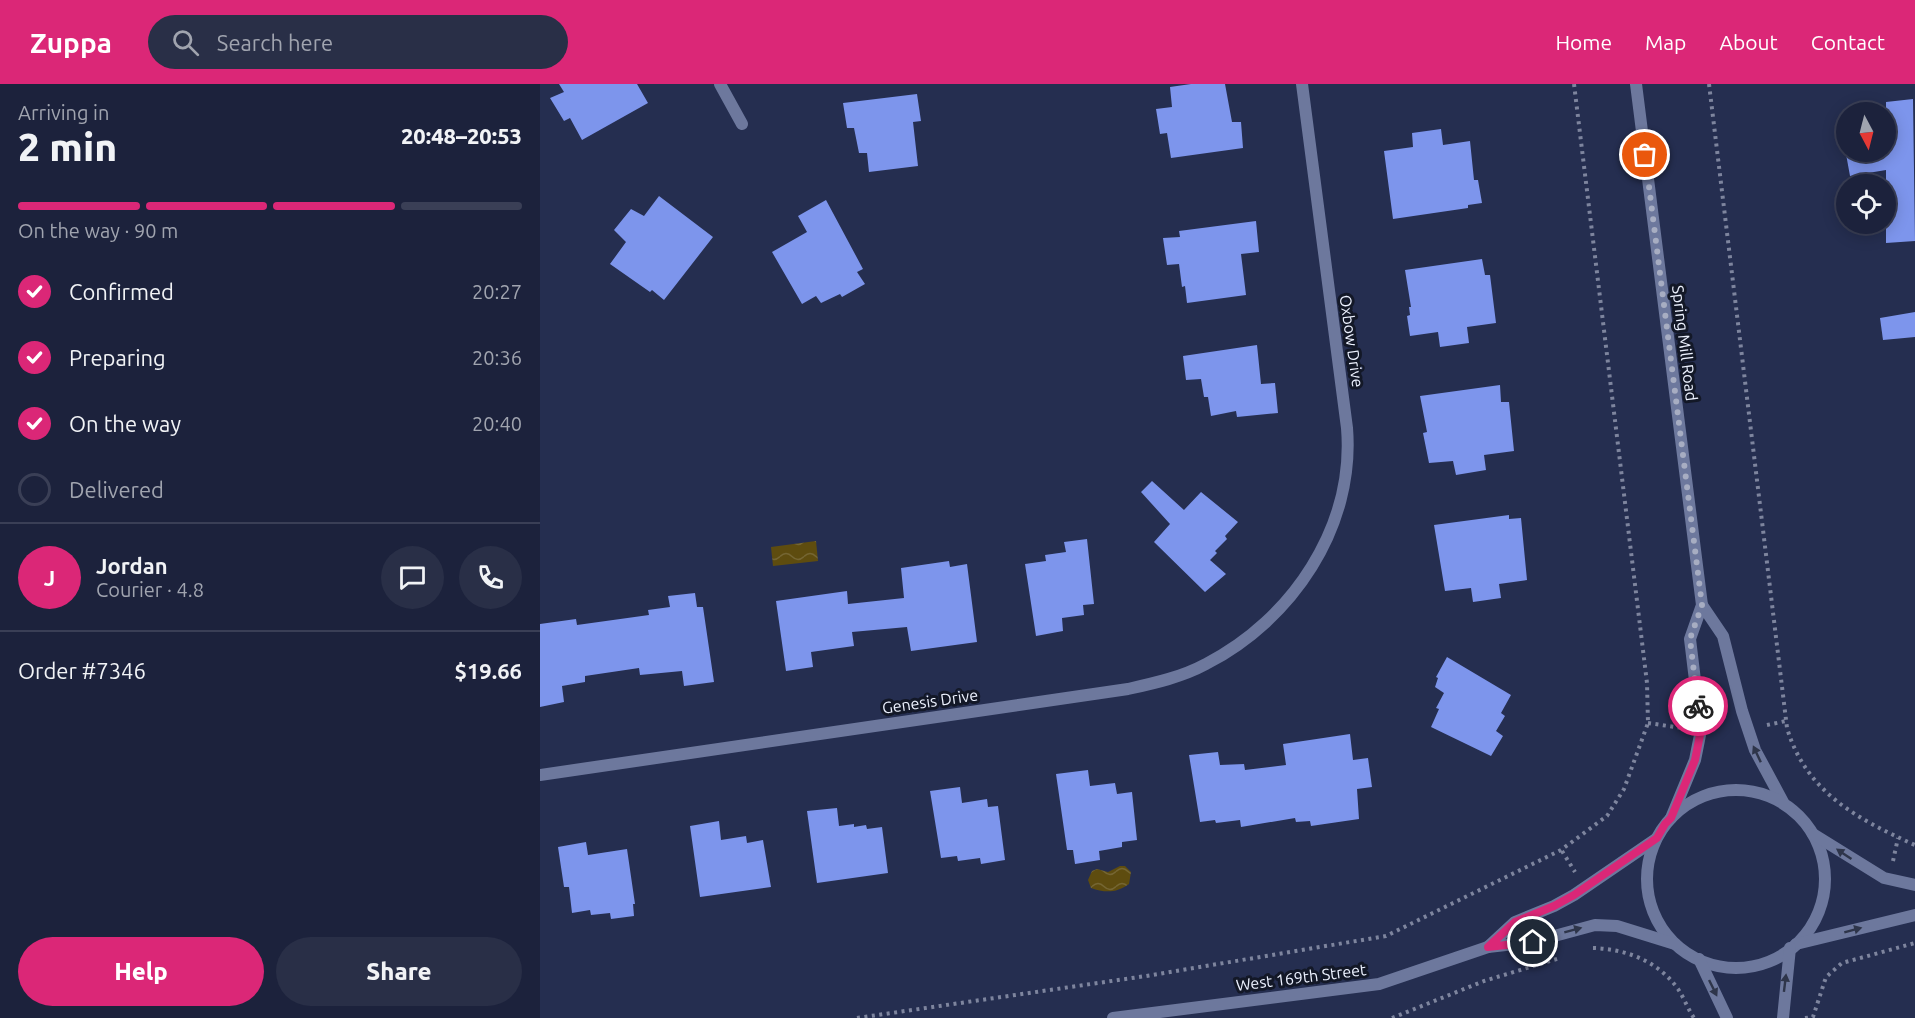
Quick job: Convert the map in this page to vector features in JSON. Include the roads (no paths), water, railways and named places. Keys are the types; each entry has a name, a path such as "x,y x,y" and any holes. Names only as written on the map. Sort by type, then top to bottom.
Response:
{"street":[{"path":"720,84 742,124"},
{"name":"Oxbow Drive","path":"1296,592 1310,571 1336,514 1347,471 1349,446 1302,84"},
{"name":"Spring Mill Road","path":"1636,84 1702,605 1690,639 1701,730 1695,760 1671,818"},
{"name":"Genesis Drive","path":"540,775 1116,691 1157,682 1183,675 1207,664 1235,646 1261,628 1296,592"},
{"name":"Spring Mill Road","path":"1702,605 1724,636 1742,711 1755,750 1785,805"},
{"path":"1743,790 1772,797 1785,805 1796,813 1813,834 1824,864 1824,894 1814,921 1793,946 1771,960 1742,968 1713,965 1686,953 1665,933 1651,907 1646,878 1651,850 1665,824 1687,804 1713,792 1743,790"},
{"path":"1813,834 1884,878 1915,885"},
{"name":"West 169th Street","path":"1488,947 1515,922 1574,895 1657,838"},
{"path":"1793,946 1915,915"},
{"name":"West 169th Street","path":"1115,1018 1379,984 1488,947 1533,942 1595,925 1617,926 1677,945"},
{"path":"1783,1018 1793,946"},
{"path":"1699,959 1727,1018"}],"water":[{"path":"816,541 818,561 773,566 771,547"},
{"path":"1125,866 1131,872 1129,884 1111,891 1091,888 1088,880 1092,871 1097,869 1108,872"}]}
